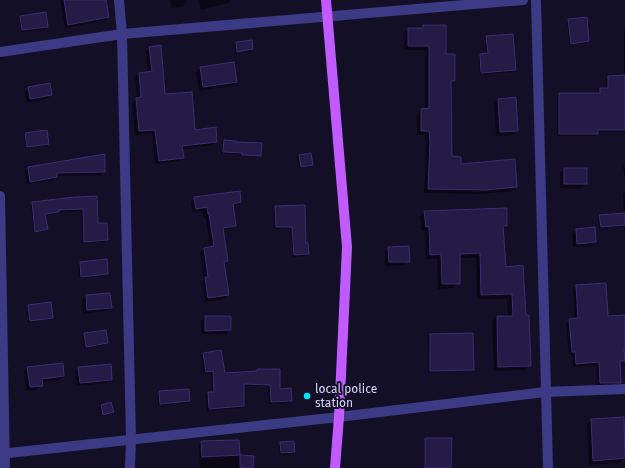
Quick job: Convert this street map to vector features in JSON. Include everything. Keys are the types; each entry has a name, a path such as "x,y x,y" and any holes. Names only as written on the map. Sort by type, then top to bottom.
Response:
{"main road":[{"path":"326,0 347,247 339,417 335,468"}],"street":[{"path":"119,0 122,34 131,439 130,468"},
{"path":"0,52 122,34 523,0"},
{"path":"536,0 548,468"},
{"path":"0,196 3,454 5,468"},
{"path":"3,454 339,417 545,392 625,389"}],"building":[{"path":"64,0 106,0 109,17 68,25"},
{"path":"46,12 48,27 22,30 20,16"},
{"path":"587,17 589,41 571,44 568,19"},
{"path":"423,25 446,25 446,54 455,54 455,81 451,81 452,156 461,157 461,164 515,159 517,187 485,190 428,189 430,141 429,131 421,131 421,109 429,108 429,46 408,46 408,28 423,28"},
{"path":"513,34 516,70 481,73 480,54 488,53 486,36"},
{"path":"252,40 253,49 237,52 236,42"},
{"path":"161,45 165,94 192,92 195,130 216,127 217,142 182,146 184,158 159,161 155,130 139,131 136,98 141,97 139,73 152,71 149,47"},
{"path":"234,62 237,82 203,87 200,67"},
{"path":"625,75 625,130 598,130 598,134 559,134 559,93 600,93 600,88 608,88 608,76"},
{"path":"50,83 52,95 30,99 28,87"},
{"path":"516,97 518,131 500,132 498,99"},
{"path":"47,130 49,144 27,147 25,133"},
{"path":"224,140 262,143 261,156 223,152"},
{"path":"311,153 313,165 301,167 299,155"},
{"path":"105,154 105,172 57,173 57,177 30,182 28,167"},
{"path":"564,168 587,168 587,184 564,184"},
{"path":"240,191 241,202 233,204 236,226 223,228 228,261 224,262 229,295 208,298 205,277 208,277 204,248 214,246 207,207 196,209 194,197"},
{"path":"97,196 98,223 107,223 108,240 84,242 83,209 59,210 59,212 45,214 48,229 35,232 32,202"},
{"path":"305,205 306,243 308,243 309,254 294,255 292,227 276,227 275,206"},
{"path":"507,208 507,226 503,226 506,267 523,265 526,315 529,315 531,366 498,367 497,316 513,316 512,294 481,295 480,253 460,254 460,284 442,284 441,254 430,255 429,226 426,227 424,211"},
{"path":"625,213 625,225 601,227 599,215"},
{"path":"595,227 596,242 577,244 576,229"},
{"path":"409,246 410,262 389,262 388,247"},
{"path":"107,259 108,274 81,277 80,262"},
{"path":"606,283 608,316 625,315 625,361 620,361 621,383 600,383 599,362 576,364 575,352 572,352 569,319 578,318 576,285"},
{"path":"110,293 112,308 87,310 86,295"},
{"path":"51,302 53,318 30,321 28,305"},
{"path":"205,316 231,316 231,330 205,331"},
{"path":"106,330 108,343 86,347 84,333"},
{"path":"473,333 474,370 430,371 430,334"},
{"path":"221,350 225,373 257,371 257,369 280,369 280,389 291,388 292,401 271,402 270,385 244,384 244,406 209,409 208,392 214,392 213,371 206,372 203,353"},
{"path":"63,363 64,376 42,379 43,386 30,387 27,367"},
{"path":"111,364 112,380 80,383 78,367"},
{"path":"189,389 190,401 160,404 159,391"},
{"path":"111,402 114,412 103,415 101,405"},
{"path":"624,417 625,458 593,461 591,419"},
{"path":"425,438 452,438 451,468 425,468"},
{"path":"239,440 240,455 202,457 201,441"},
{"path":"294,441 295,452 281,453 280,442"},
{"path":"240,455 254,456 253,468 240,468"}],"place":[{"name":"local police station","path":"307,396"}]}
